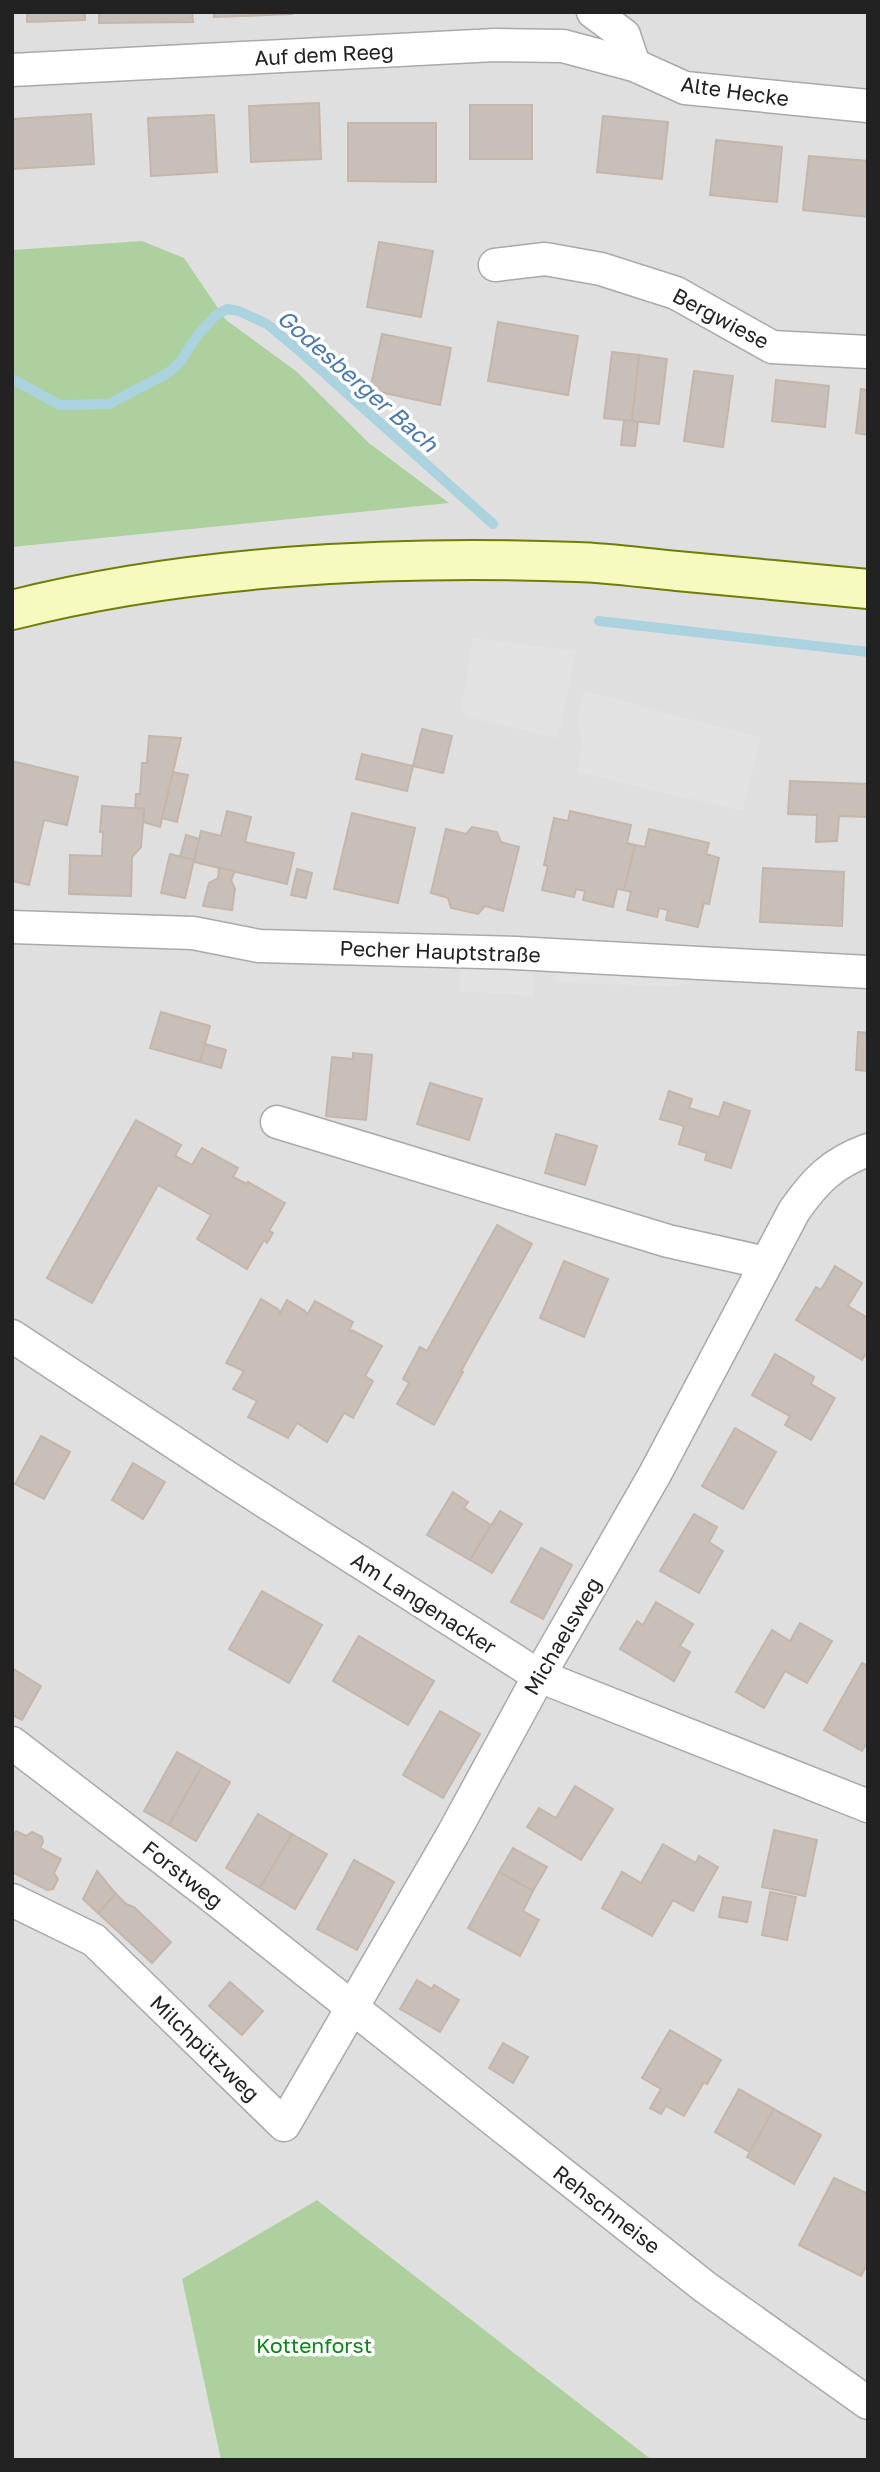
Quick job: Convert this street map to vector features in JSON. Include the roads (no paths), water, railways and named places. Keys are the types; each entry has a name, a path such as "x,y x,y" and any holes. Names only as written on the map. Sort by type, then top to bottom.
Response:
{"main road":[{"path":"12,610 133,586 249,570 417,561 579,562 868,590"}],"street":[{"path":"593,12 624,35 634,65"},
{"name":"Auf dem Reeg","path":"12,70 495,45 563,46 634,65"},
{"name":"Alte Hecke","path":"634,65 685,88 868,106"},
{"name":"Bergwiese","path":"495,265 545,260 601,269 676,293 772,347 868,352"},
{"name":"Pecher Hauptstraße","path":"12,927 193,933 259,946 515,953 868,972"},
{"path":"277,1122 668,1241 766,1263"},
{"name":"Michaelsweg","path":"352,2007 453,1834 538,1676 655,1474 794,1211 813,1184 846,1158 868,1150"},
{"name":"Am Langenacker","path":"12,1336 538,1676 868,1806"},
{"name":"Forstweg","path":"12,1743 352,2007"},
{"name":"Milchpützweg","path":"12,1900 94,1940 284,2125 352,2007"},
{"name":"Rehschneise","path":"352,2007 705,2287 868,2403"}],"waterway":[{"name":"Godesberger Bach","path":"12,379 60,405 109,404 168,373 180,362 197,336 216,315 227,309 239,311 267,324 303,354 493,524"},
{"name":"Godesberger Bach","path":"599,621 868,652"}],"park label":[{"name":"Kottenforst","path":"314,2345"}]}
